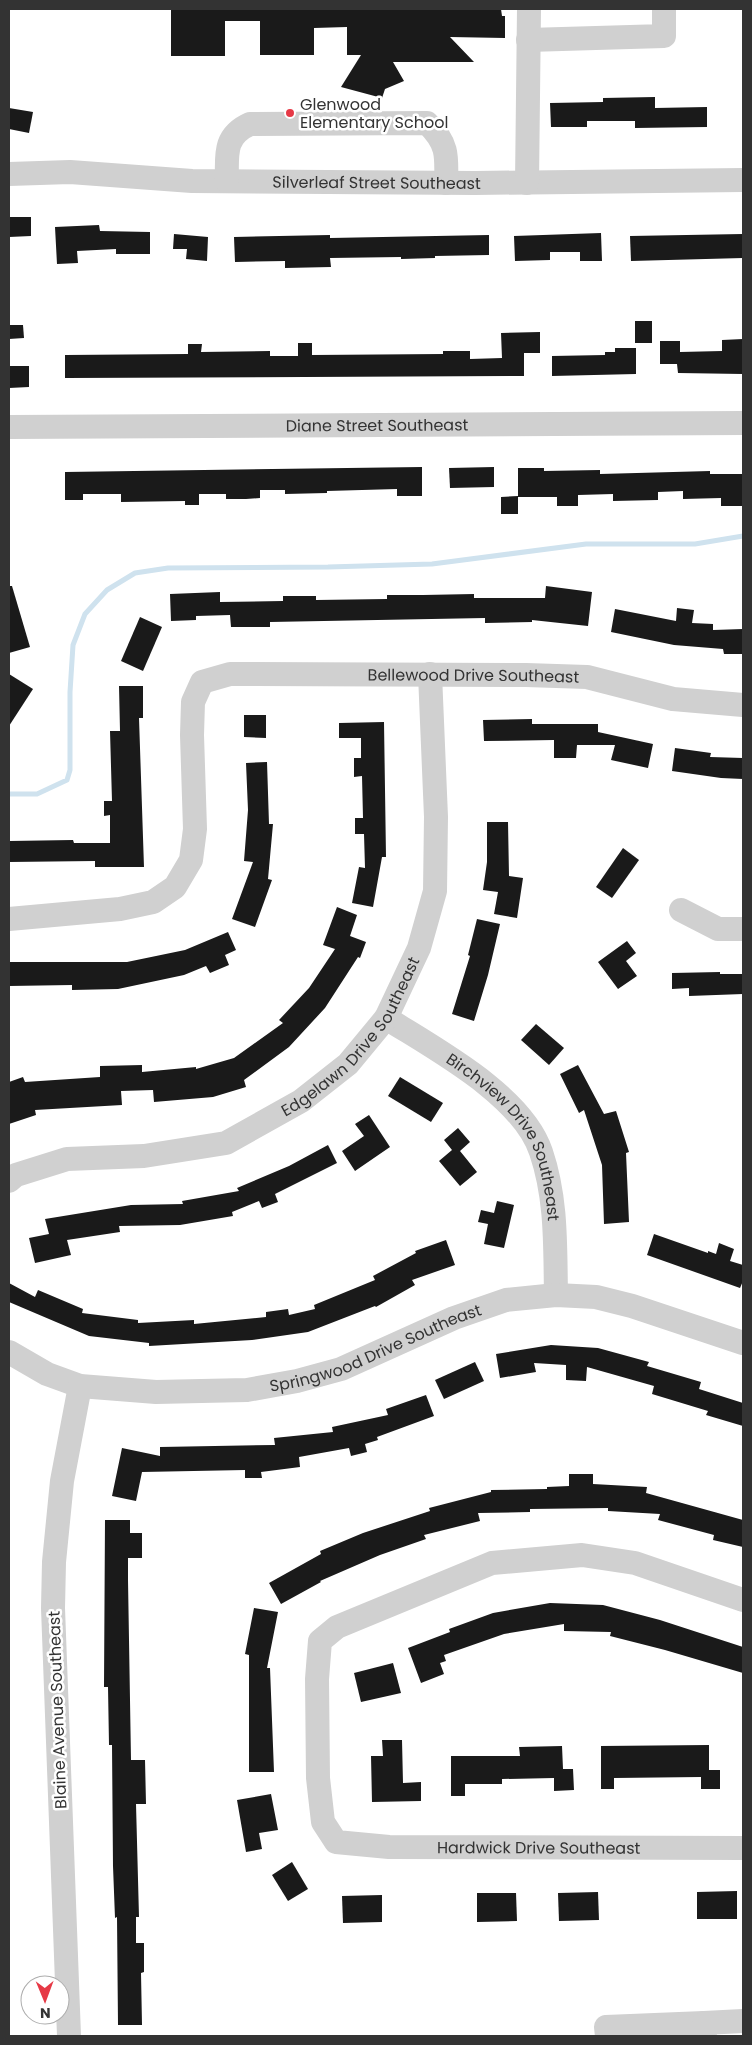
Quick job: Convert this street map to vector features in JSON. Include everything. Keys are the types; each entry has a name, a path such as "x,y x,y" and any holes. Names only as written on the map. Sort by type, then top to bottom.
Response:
{"street":[{"path":"527,183 529,9"},
{"path":"528,40 664,36 664,9"},
{"path":"226,181 227,148 240,128 250,124 426,123 438,133 444,144 446,183"},
{"name":"Silverleaf Street Southeast","path":"9,174 70,172 192,181 527,183 743,180"},
{"name":"Diane Street Southeast","path":"9,427 743,423"},
{"name":"Bellewood Drive Southeast","path":"9,918 120,909 153,902 175,887 191,860 195,829 192,735 193,702 202,682 230,674 430,674 587,677 673,699 743,705"},
{"name":"Edgelawn Drive Southeast","path":"9,1181 16,1175 68,1159 144,1156 226,1143 308,1095 348,1064 386,1018 419,948 435,890 436,817 430,674"},
{"path":"681,910 718,929 743,929"},
{"name":"Birchview Drive Southeast","path":"386,1018 477,1076 527,1125 541,1150 549,1182 555,1221 556,1295"},
{"name":"Springwood Drive Southeast","path":"9,1352 47,1374 80,1386 156,1392 247,1390 297,1381 341,1369 454,1318 506,1300 556,1295 596,1297 623,1304 743,1344"},
{"name":"Blaine Avenue Southeast","path":"69,2036 53,1608 54,1562 62,1482 80,1386"},
{"name":"Hardwick Drive Southeast","path":"743,1600 636,1563 582,1554 492,1563 337,1627 320,1641 317,1679 318,1778 323,1822 336,1842 389,1847 743,1848"},
{"path":"607,2036 606,2027 705,2030 743,2021"}],"building":[{"name":"Glenwood Elementary School","path":"171,9 501,9 502,16 505,16 505,38 450,37 474,62 393,62 404,81 385,89 382,98 341,87 361,55 347,55 347,27 314,28 314,55 260,55 260,21 225,21 225,56 171,56"},
{"path":"655,97 655,108 707,107 707,127 635,128 635,121 587,121 587,127 551,127 550,103 603,102 603,98"},
{"path":"9,108 33,112 29,133 9,129"},
{"path":"9,217 31,217 31,236 9,237"},
{"path":"99,225 100,231 150,232 150,254 116,254 116,249 77,251 78,263 57,264 55,227"},
{"path":"601,233 602,261 580,261 580,252 550,252 550,260 515,261 514,236"},
{"path":"174,234 208,237 207,261 186,259 187,249 173,249"},
{"path":"743,234 743,258 631,261 630,236"},
{"path":"330,235 330,238 489,235 489,255 401,259 401,257 330,258 331,267 285,268 285,261 235,262 234,237"},
{"path":"635,321 652,321 652,343 635,343"},
{"path":"9,325 23,325 24,338 9,339"},
{"path":"540,332 540,353 524,353 524,376 65,378 65,355 188,354 188,344 202,344 201,352 270,351 270,356 298,356 298,343 312,343 312,355 443,354 443,351 470,351 470,359 502,358 501,333"},
{"path":"743,339 743,374 678,373 677,364 660,364 660,341 680,341 680,352 722,351 722,340"},
{"path":"615,348 636,348 636,374 552,376 552,356 605,355 605,352 615,352"},
{"path":"9,366 29,366 29,387 9,388"},
{"path":"422,467 422,496 397,496 397,489 285,494 285,490 260,490 260,498 246,499 226,499 226,494 199,494 199,505 185,505 185,501 121,502 121,494 83,494 83,500 65,500 65,472"},
{"path":"494,467 494,487 450,488 449,468"},
{"path":"518,468 544,468 544,471 600,470 600,474 710,471 710,474 743,474 743,506 721,506 721,498 683,499 683,491 658,492 658,500 613,501 613,494 578,495 578,506 557,506 557,497 518,497 518,514 501,514 501,497 518,496"},
{"path":"9,586 12,586 30,647 9,653"},
{"path":"546,586 592,592 588,626 532,620 532,622 485,623 485,618 270,622 270,627 231,627 230,615 196,616 196,620 171,621 170,594 220,592 220,602 283,601 283,596 316,596 316,600 387,599 387,595 474,594 474,598 545,598"},
{"path":"677,608 694,610 692,623 713,624 713,630 743,629 743,654 724,654 723,649 674,645 611,632 615,609 676,621"},
{"path":"140,617 162,627 143,671 121,661"},
{"path":"9,674 33,689 9,726"},
{"path":"119,686 143,686 143,718 139,718 144,867 95,867 95,861 9,862 9,841 73,840 74,843 110,843 110,815 104,816 104,801 112,801 110,731 120,731"},
{"path":"244,715 266,715 266,738 244,737"},
{"path":"532,719 532,724 598,724 598,732 653,744 648,768 611,760 615,745 577,745 576,758 554,758 554,740 484,741 483,720"},
{"path":"384,722 386,857 382,857 373,907 352,903 359,867 365,868 364,834 355,834 355,818 363,818 362,776 354,777 354,758 361,758 361,738 339,738 339,723"},
{"path":"675,748 711,753 710,757 743,758 743,779 672,771"},
{"path":"267,762 269,824 273,824 268,879 272,880 255,927 232,919 253,862 244,861 248,810 246,763"},
{"path":"487,822 508,822 509,876 523,878 517,918 494,914 498,892 483,890 487,862"},
{"path":"623,848 639,860 612,898 596,887"},
{"path":"337,907 357,915 350,936 366,942 360,958 358,957 325,1008 289,1047 244,1080 246,1087 213,1097 154,1102 153,1090 121,1091 122,1105 35,1110 36,1115 9,1124 9,1082 23,1077 25,1082 100,1077 100,1066 142,1065 142,1072 196,1067 196,1069 234,1058 283,1023 279,1020 309,988 335,949 323,945"},
{"path":"477,919 500,924 488,975 474,1021 452,1014 470,956 468,955"},
{"path":"228,932 236,950 225,955 229,965 210,973 206,966 184,975 118,989 72,990 72,985 9,986 9,962 127,962 185,950"},
{"path":"627,941 636,953 626,961 637,976 618,989 598,962"},
{"path":"720,972 720,974 743,974 743,994 689,996 689,988 672,989 672,973"},
{"path":"536,1024 564,1048 549,1065 521,1040"},
{"path":"578,1065 604,1114 616,1111 629,1152 626,1153 629,1222 604,1224 602,1165 584,1110 579,1113 560,1074"},
{"path":"400,1077 443,1103 431,1122 388,1096"},
{"path":"369,1115 390,1147 355,1171 342,1151 364,1136 355,1124"},
{"path":"458,1128 470,1142 460,1151 477,1172 460,1186 439,1161 452,1150 444,1140"},
{"path":"328,1145 337,1163 275,1194 278,1202 262,1208 259,1201 232,1212 233,1216 180,1225 119,1226 120,1232 67,1240 71,1255 35,1263 29,1238 49,1234 45,1219 131,1205 183,1204 182,1201 239,1191 237,1188 289,1166"},
{"path":"497,1201 514,1205 504,1248 484,1244 488,1224 478,1222 481,1210 494,1213"},
{"path":"654,1234 708,1253 708,1251 716,1254 719,1243 734,1249 730,1261 743,1265 743,1281 740,1288 647,1255"},
{"path":"446,1240 455,1265 412,1280 415,1285 376,1307 308,1332 252,1340 149,1346 149,1343 89,1336 9,1302 9,1283 35,1297 38,1290 83,1309 82,1313 138,1320 138,1323 194,1320 194,1324 266,1317 266,1312 288,1309 289,1315 315,1309 314,1305 375,1280 373,1276 416,1253 415,1251"},
{"path":"551,1345 598,1348 649,1362 647,1366 701,1382 699,1389 743,1403 743,1426 706,1415 708,1411 652,1394 654,1386 587,1367 586,1381 566,1380 566,1365 534,1363 536,1372 500,1378 496,1354"},
{"path":"475,1362 484,1381 444,1399 435,1380"},
{"path":"426,1395 434,1416 377,1437 378,1440 365,1444 367,1452 351,1456 349,1448 299,1457 300,1467 261,1472 262,1478 245,1478 245,1470 142,1472 136,1501 112,1496 122,1448 160,1456 160,1447 275,1445 274,1438 333,1432 332,1427 388,1415 386,1409"},
{"path":"569,1474 593,1474 593,1484 647,1487 646,1493 743,1520 743,1547 713,1540 714,1535 658,1520 660,1514 608,1511 608,1508 530,1509 530,1512 478,1513 480,1521 424,1535 426,1539 380,1555 320,1581 281,1604 269,1583 321,1554 320,1551 363,1533 430,1511 429,1508 491,1492 491,1490 547,1489 547,1487 569,1486"},
{"path":"105,1520 130,1520 130,1533 142,1533 142,1558 128,1558 128,1580 131,1760 145,1760 146,1804 136,1804 139,1917 136,1917 136,1943 144,1943 144,1972 141,1973 142,2025 118,2025 117,1917 115,1918 113,1866 112,1745 109,1745 108,1687 104,1687"},
{"path":"550,1603 603,1605 660,1620 743,1647 743,1673 610,1636 611,1632 564,1631 564,1624 504,1634 444,1655 446,1661 440,1663 444,1674 421,1683 408,1648 450,1632 449,1629 493,1613"},
{"path":"254,1608 278,1612 267,1668 270,1668 274,1772 249,1772 249,1655 245,1654"},
{"path":"393,1663 401,1693 361,1702 354,1673"},
{"path":"382,1740 402,1740 403,1783 421,1782 421,1801 372,1802 371,1756 383,1756"},
{"path":"709,1745 709,1770 720,1770 720,1789 701,1789 701,1777 614,1778 614,1789 601,1789 601,1746"},
{"path":"562,1746 563,1769 573,1769 574,1790 554,1791 554,1778 502,1779 502,1784 465,1784 465,1796 451,1796 451,1756 520,1756 519,1747"},
{"path":"271,1794 278,1830 259,1833 262,1849 246,1852 237,1800"},
{"path":"292,1862 308,1889 288,1901 272,1875"},
{"path":"737,1891 737,1919 697,1919 697,1892"},
{"path":"598,1892 599,1920 559,1921 558,1893"},
{"path":"477,1893 516,1893 517,1921 477,1922"},
{"path":"382,1895 382,1922 343,1923 342,1896"}],"waterway":[{"path":"9,794 37,794 67,780 70,770 70,692 73,645 85,614 107,590 135,573 168,568 432,564 586,544 695,544 743,536"}],"place":[{"name":"Glenwood Elementary School","path":"290,113"}]}
